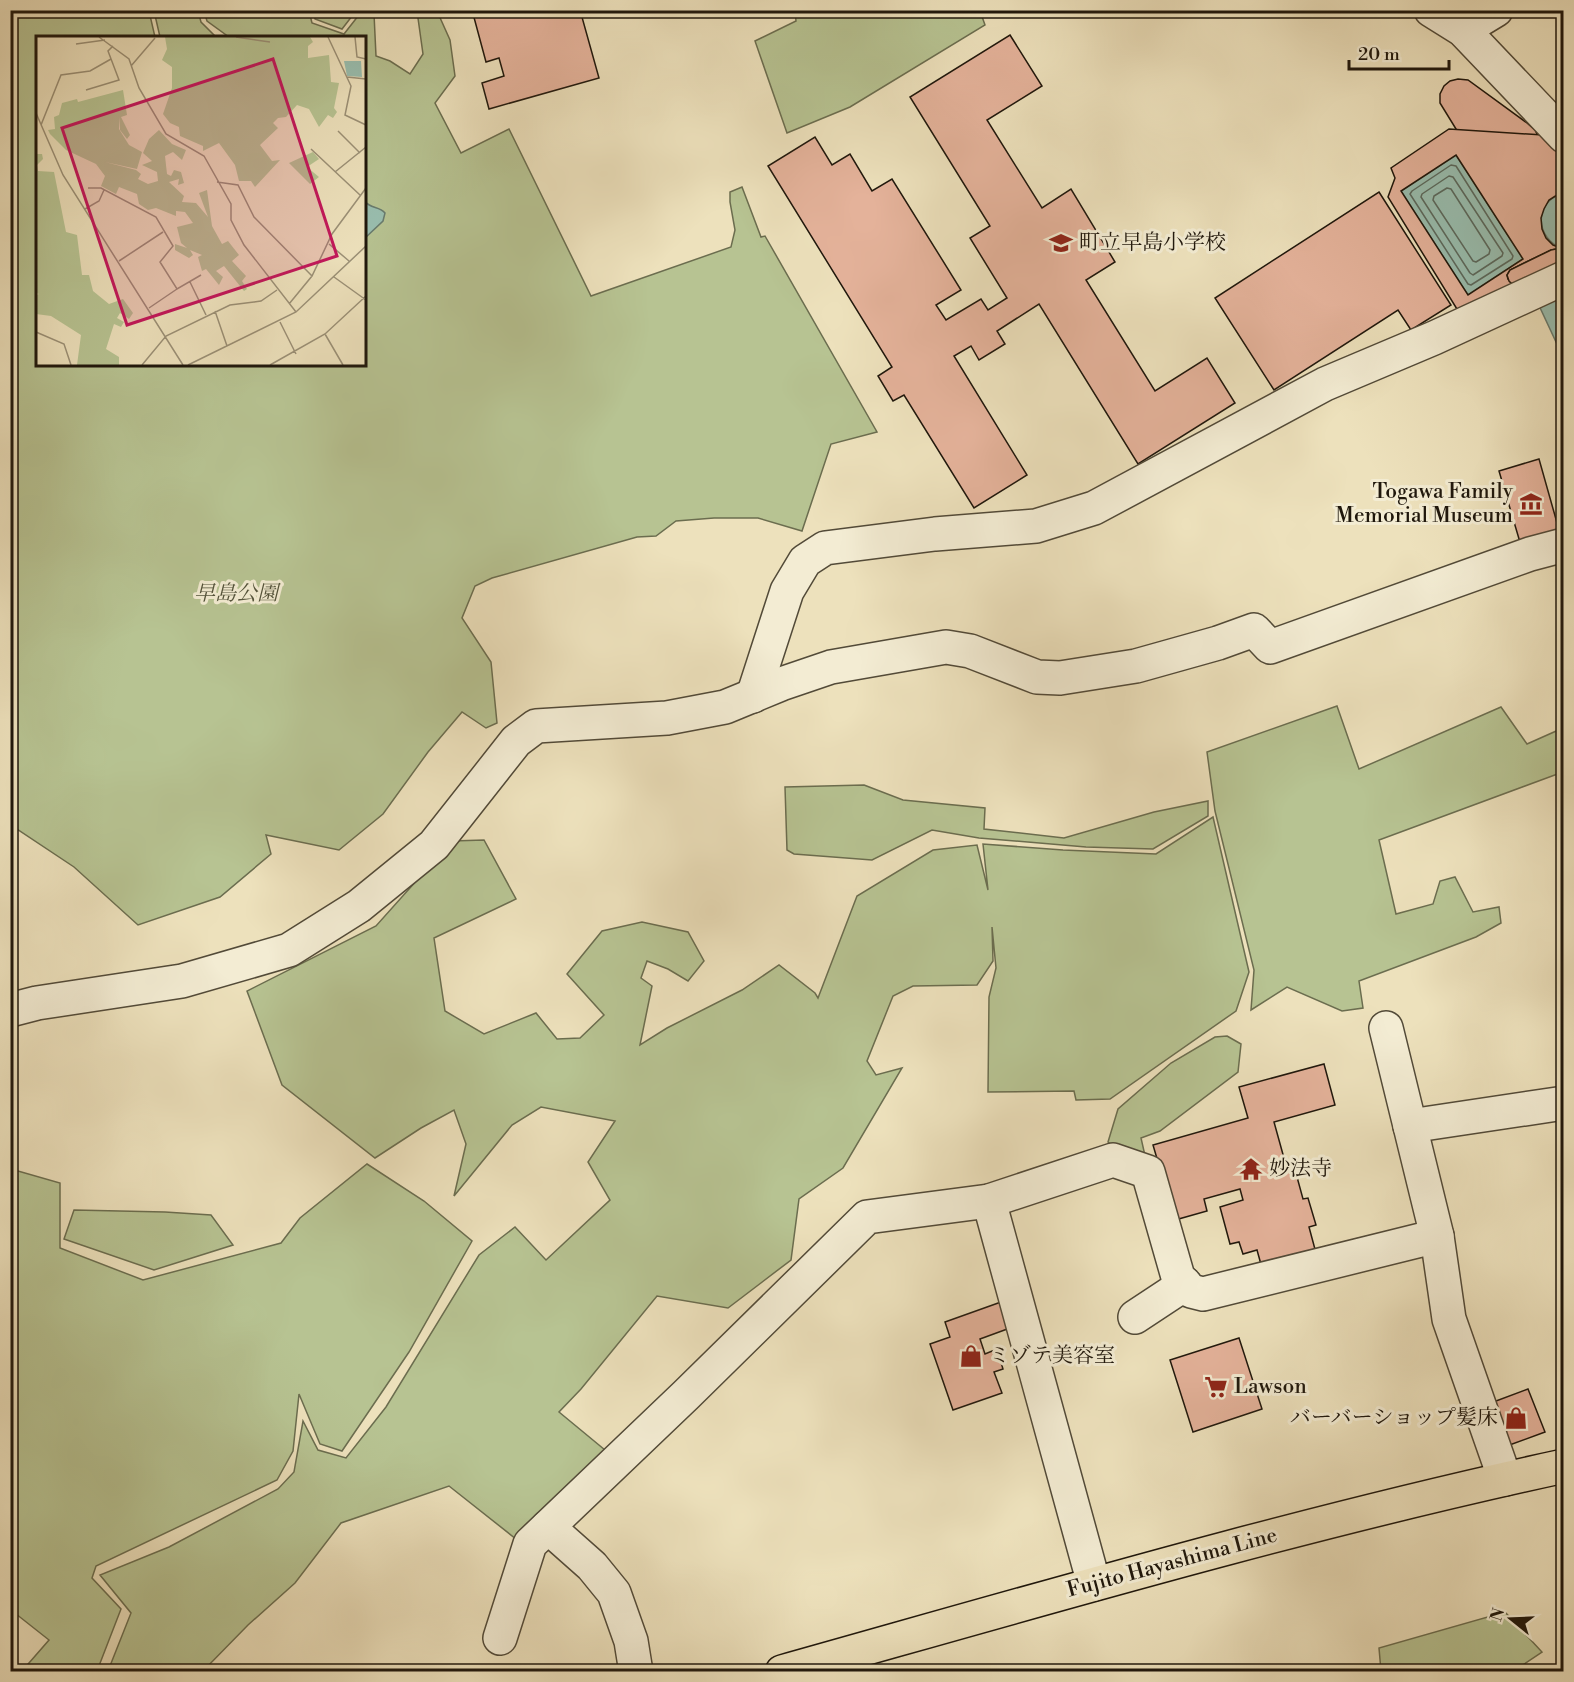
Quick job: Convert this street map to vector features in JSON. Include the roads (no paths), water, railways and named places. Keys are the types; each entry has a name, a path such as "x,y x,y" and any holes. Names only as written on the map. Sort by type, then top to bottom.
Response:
{"main road":[{"name":"Fujito Hayashima Line","path":"782,1671 1224,1548 1563,1466"}],"street":[{"path":"1431,10 1463,30 1563,136"},
{"path":"1463,30 1496,10"},
{"path":"753,696 787,591 806,561 825,548 935,534 1036,526 1094,508 1325,384 1434,338 1563,278"},
{"path":"10,1010 37,1003 182,981 289,950 359,906 434,845 516,741 536,726 667,718 725,707 831,667 946,647 970,651 1037,677 1060,678 1136,666 1218,643 1254,630 1270,648 1530,554 1563,545"},
{"path":"1386,1028 1437,1236 1449,1319 1505,1479"},
{"path":"1410,1126 1563,1103"},
{"path":"501,1638 531,1544 867,1217 989,1201 1113,1160 1148,1172 1178,1277 1191,1291 1203,1294 1437,1236"},
{"path":"989,1201 1094,1584"},
{"path":"1135,1317 1185,1284"},
{"path":"548,1527 592,1566 614,1593 631,1641 636,1671"}],"water":[{"path":"1456,155 1523,259 1468,295 1401,191"},
{"path":"1563,193 1563,249 1547,237 1541,221 1546,204"},
{"path":"366,202 385,213 383,221 366,237"},
{"path":"1559,288 1563,299 1563,357 1536,299"}],"place":[{"name":"町立早島小学校","path":"1061,243"},
{"name":"Togawa Family Memorial Museum","path":"1531,504"},
{"name":"妙法寺","path":"1251,1169"},
{"name":"ミゾテ美容室","path":"971,1356"},
{"name":"Lawson","path":"1216,1387"},
{"name":"バーバーショップ髪床","path":"1516,1418"}],"park label":[{"name":"早島公園","path":"236,594"}]}
